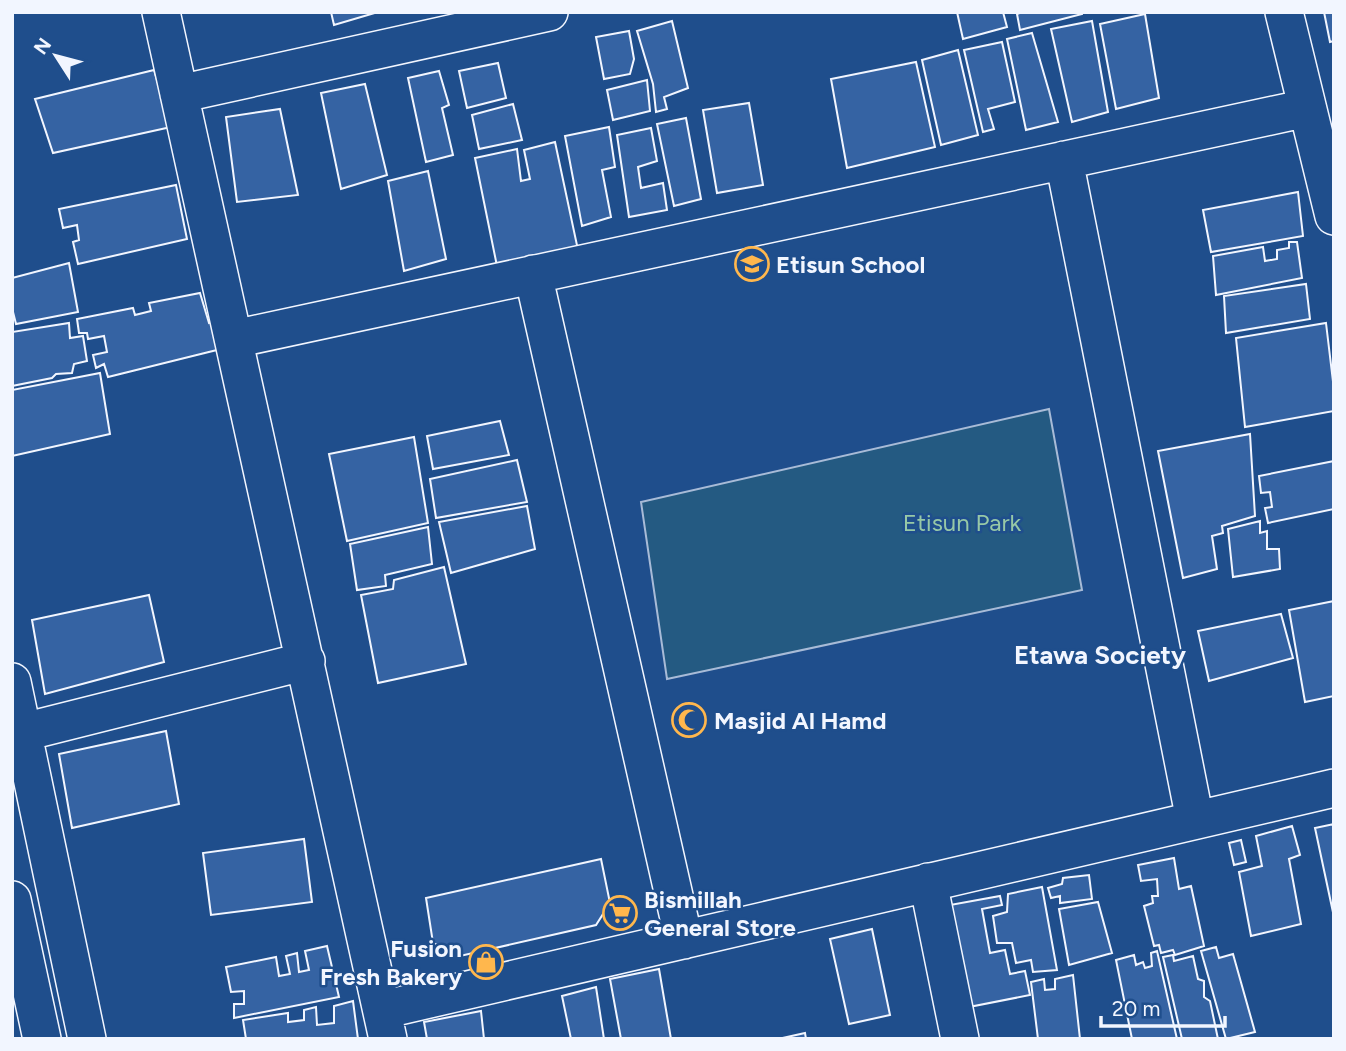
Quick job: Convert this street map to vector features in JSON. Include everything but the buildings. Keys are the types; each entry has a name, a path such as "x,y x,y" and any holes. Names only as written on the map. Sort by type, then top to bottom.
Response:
{"street":[{"path":"161,12 385,1024 684,940 1334,788"},
{"path":"179,94 549,12"},
{"path":"1284,12 1334,216"},
{"path":"234,338 1307,108"},
{"path":"1064,160 1195,820"},
{"path":"533,274 684,940"},
{"path":"23,732 306,662"},
{"path":"12,682 87,1039"},
{"path":"928,882 960,1039"},
{"path":"12,900 42,1039"}],"green space":[{"name":"Etisun Park","path":"1049,409 1082,590 667,679 641,502"}],"place":[{"name":"Etisun School","path":"752,264"},
{"name":"Masjid Al Hamd","path":"689,720"},
{"name":"Bismillah General Store","path":"620,913"},
{"name":"Fusion Fresh Bakery","path":"486,962"}],"district":[{"name":"Etawa Society","path":"1100,655"}]}
